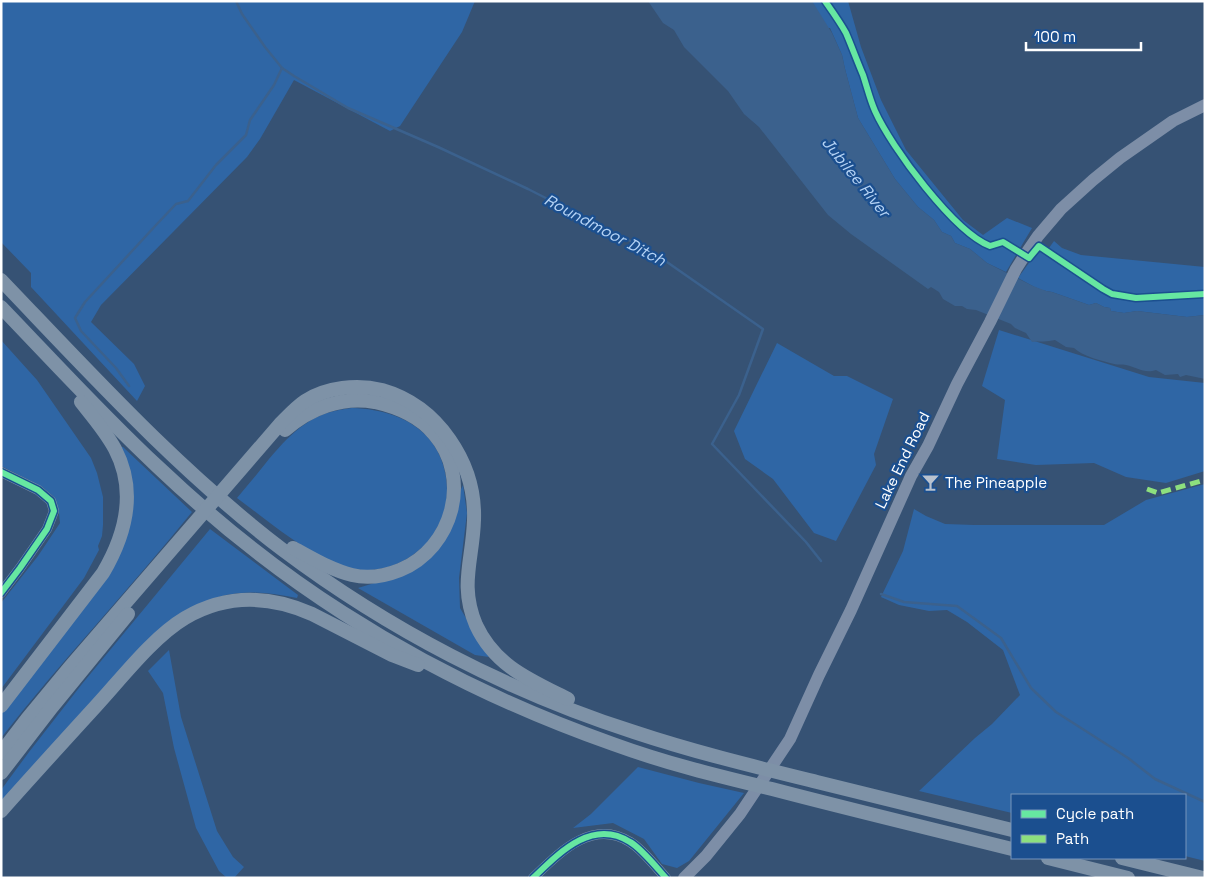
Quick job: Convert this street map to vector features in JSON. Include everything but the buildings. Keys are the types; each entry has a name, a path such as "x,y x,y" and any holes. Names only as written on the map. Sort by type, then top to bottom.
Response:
{"highway":[{"path":"1,280 150,434 208,489 249,523 331,584 414,635 475,667 534,694 634,732 726,759 1011,830"},
{"path":"1,307 139,450 233,533 286,574 342,613 417,657 527,711 651,757 778,791 1011,849"},
{"path":"1,706 103,573 122,533 127,500 122,468 116,450 110,440 89,411 17,324"},
{"path":"1,753 49,692 183,542 280,424 299,406 314,396 350,387 390,392 417,407 438,424 460,456 470,485 474,517 468,570 468,593 474,620 485,641 498,656 519,674 634,732"},
{"path":"249,464 303,416 318,408 329,404 350,401 368,401 407,413 422,422 435,434 446,453 451,467 454,482 454,500 446,526 429,551 417,561 402,569 393,573 372,577 353,575 326,566 249,523"},
{"path":"1,773 183,542"},
{"path":"1,810 155,642 184,618 205,608 226,602 243,600 271,601 299,608 392,656 463,681"},
{"path":"1052,859 1128,878"},
{"path":"1126,859 1203,878"}],"main road":[{"name":"Lake End Road","path":"684,878 706,856 740,814 790,739 912,476 957,384 1016,269 1038,236 1061,209 1120,158 1173,120 1205,105"}],"street":[{"path":"1,472 38,490 51,501 54,512 47,529 1,593"},
{"path":"533,878 560,852 575,842 591,836 604,834 617,835 632,842 666,878"}],"shaded area":[{"path":"1,1 475,1 462,32 400,126 390,131 294,80 260,139 247,157 101,305 91,322 134,364 145,386 137,401 31,287 31,273 1,242"},
{"path":"775,1 848,1 861,47 881,100 906,150 963,220 983,235 1007,218 1032,228 1006,272 987,263 970,249 955,243 951,236 942,232 934,220 918,207 895,179 858,118 842,55 830,28 820,28"},
{"path":"1054,241 1062,248 1081,255 1205,267 1205,315 1187,317 1137,311 1124,313 1111,311 1110,308 1096,303 1089,305 1039,289 1018,278 1039,249 1049,254 1049,248"},
{"path":"999,330 1149,377 1205,383 1205,471 1166,483 1126,477 1094,463 1036,465 997,459 1005,400 982,386"},
{"path":"1,340 37,380 91,458 103,497 103,525 102,536 98,546 99,550 84,578 1,689 1,603 38,556 60,523 54,497 42,487 1,466"},
{"path":"777,343 834,376 847,376 893,399 874,454 876,465 836,541 814,533 773,479 745,459 734,431"},
{"path":"352,408 384,412 414,425 436,448 446,477 447,497 442,520 434,535 403,561 378,569 360,570 349,568 319,556 290,538 237,498 269,459 296,431 315,418 338,410"},
{"path":"120,447 123,447 192,512 1,738 1,713 121,550"},
{"path":"1205,484 1205,861 1186,856 1186,794 1011,794 1011,813 919,791 992,724 1020,695 1003,650 967,622 947,610 929,611 899,605 881,597 903,551 914,509 945,524 1104,525 1146,500"},
{"path":"463,485 467,513 459,578 460,608 489,657 475,655 358,588 418,567"},
{"path":"210,529 298,595 297,598 253,592 235,593 199,604 1,805 1,790 29,752 82,684"},
{"path":"169,650 181,717 217,831 233,857 244,867 234,878 227,878 219,871 196,828 174,748 163,693 148,671"},
{"path":"638,767 744,793 689,861 677,868 662,864 644,839 613,823 573,828 591,814"}],"water":[{"name":"Jubilee River","path":"648,1 812,1 832,33 842,55 858,118 895,179 918,207 934,220 942,232 951,236 955,243 970,249 987,263 1033,286 1089,305 1096,303 1110,308 1111,311 1124,313 1137,311 1187,317 1205,315 1205,379 1186,375 1180,377 1178,374 1165,375 1156,370 1144,371 1126,365 1109,363 1087,356 1055,340 1032,342 1026,333 1011,324 976,310 955,306 943,299 939,292 931,287 928,289 851,234 828,215 759,127 744,114 728,91 684,47 674,30 663,23"}],"waterway":[{"name":"Roundmoor Ditch","path":"236,1 242,14 265,47 282,68 294,76 348,108 528,189 654,253 763,329 739,395 712,444 806,542 821,561"},
{"path":"129,386 116,368 81,331 75,318 85,302 157,224 176,204 188,201 216,165 246,135 250,120 274,85 282,68"},
{"name":"Roundmoor Ditch","path":"881,594 904,602 957,606 1001,638 1031,688 1056,712 1128,758 1155,779 1205,802"}],"marked path":[{"path":"1147,489 1158,493 1205,480"}],"cycle path":[{"path":"825,1 846,33 875,111 883,127 925,187 942,207 975,238 990,246 1003,242 1029,258 1039,246 1112,294 1136,298 1205,294"},
{"path":"1,472 38,490 51,501 54,511 47,529 1,593"},
{"path":"533,878 565,849 589,836 602,834 616,836 630,842 649,858 666,878"}],"place":[{"name":"The Pineapple","path":"931,482"}]}
